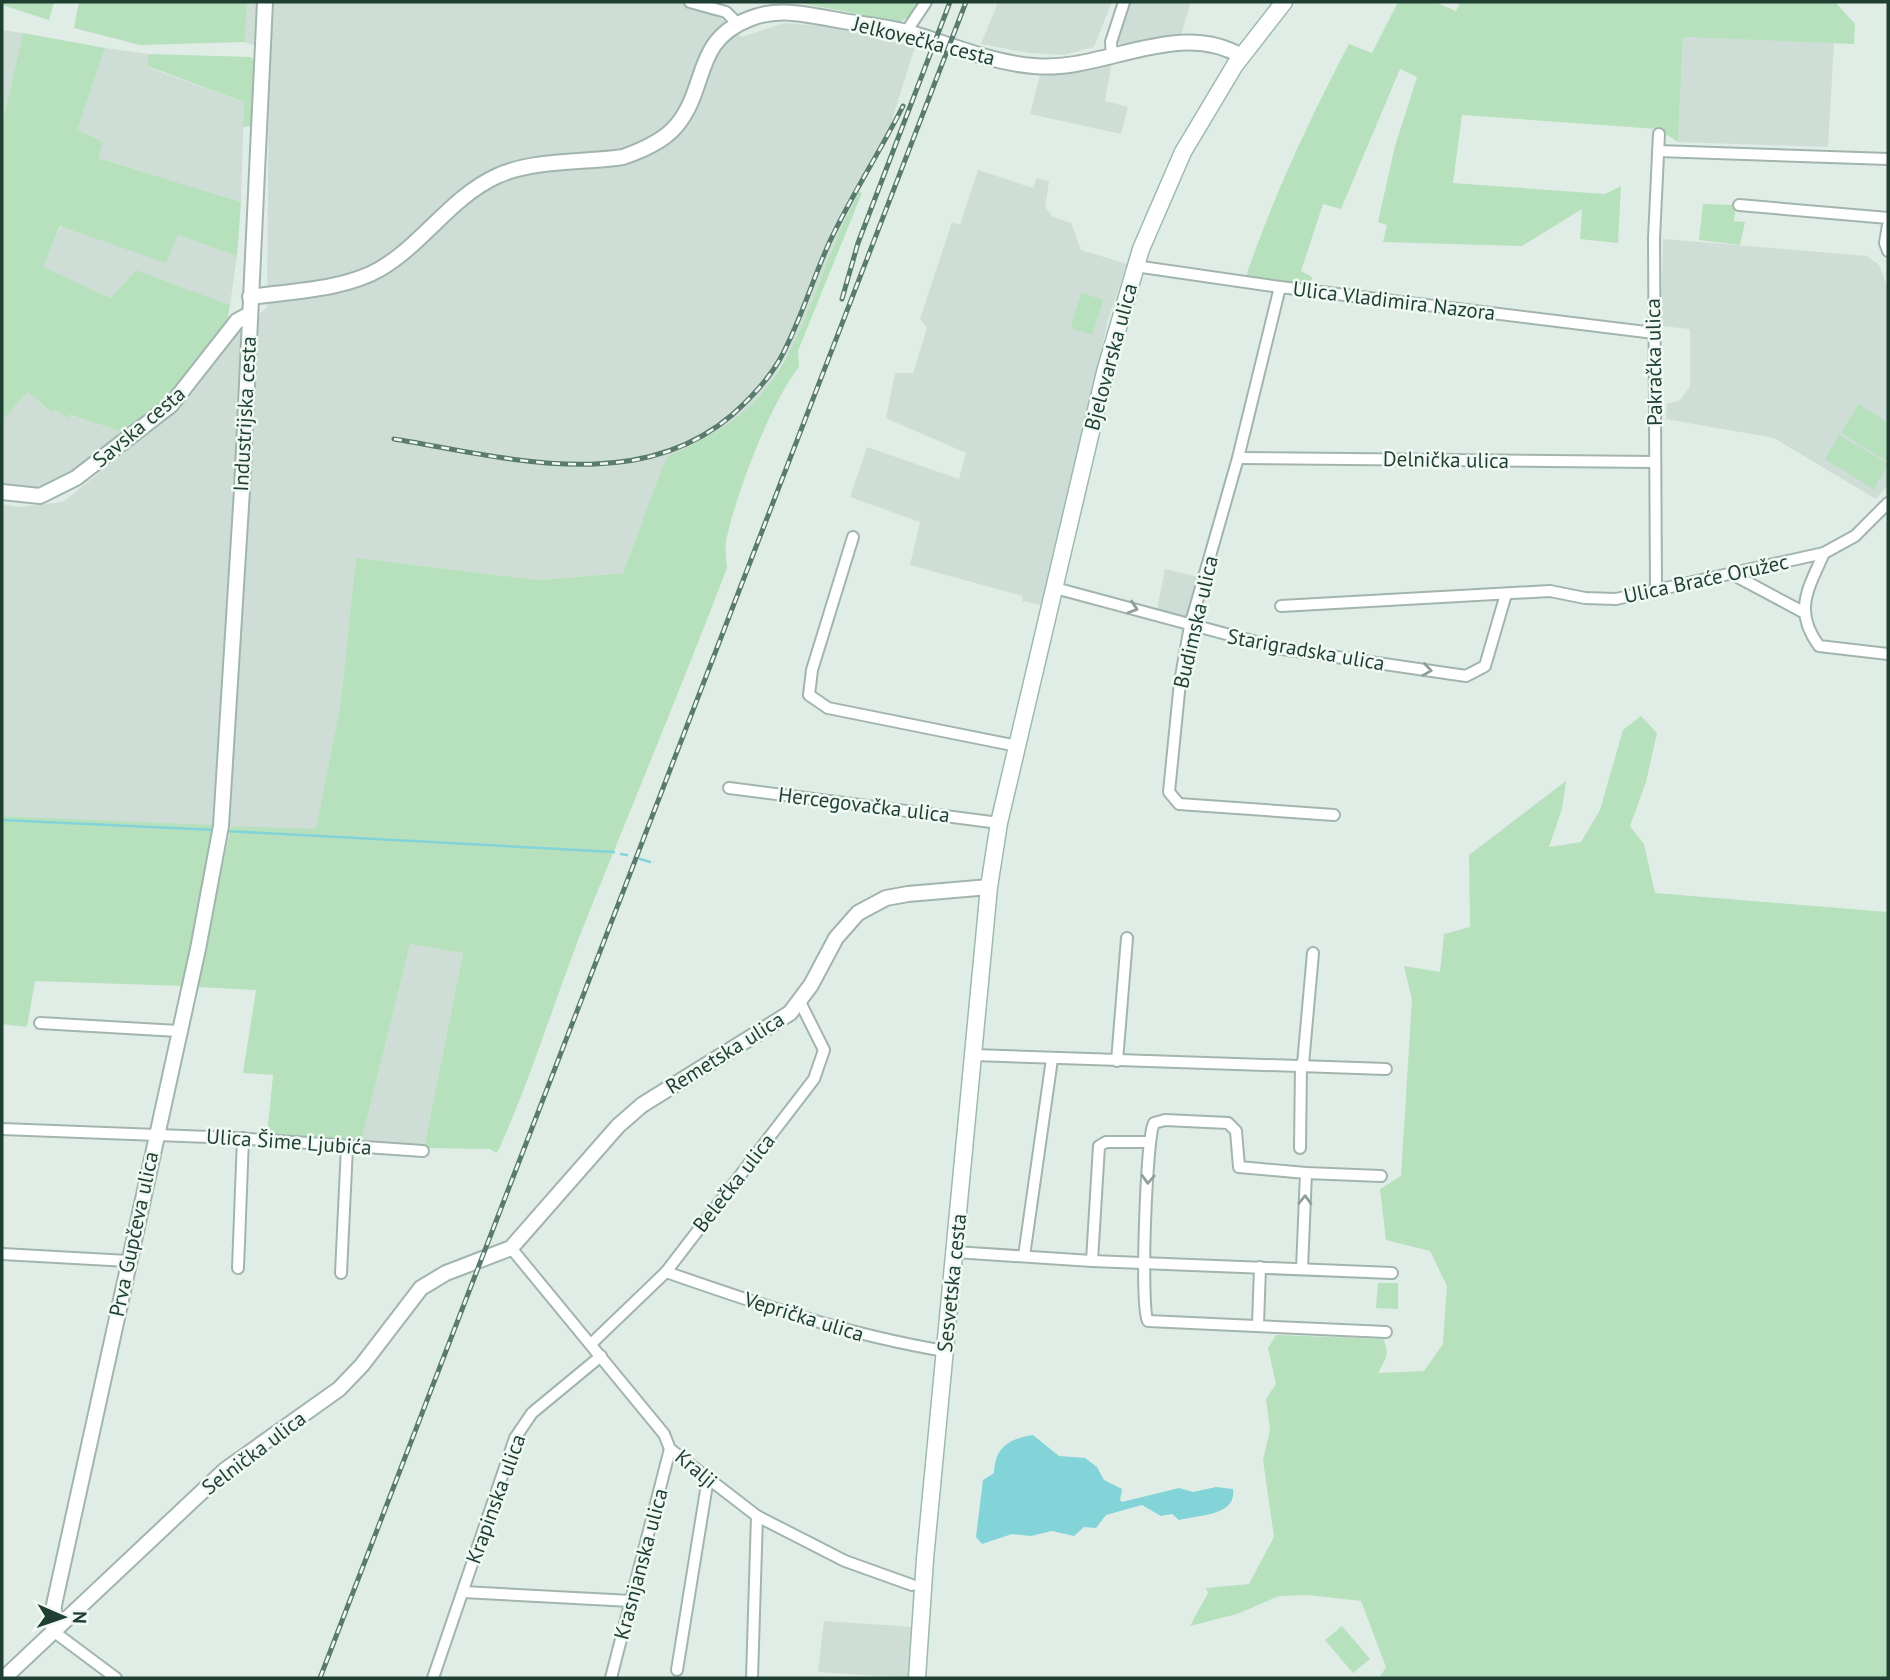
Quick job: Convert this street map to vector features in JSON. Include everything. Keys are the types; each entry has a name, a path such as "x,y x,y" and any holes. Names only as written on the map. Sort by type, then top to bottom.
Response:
{"main road":[{"name":"Bjelovarska ulica","path":"989,887 999,823 1017,746 1061,589 1115,332 1135,266 1177,164 1241,56 1284,2"},
{"name":"Sesvetska cesta","path":"918,1678 924,1567 989,887"}],"street":[{"name":"Industrijska cesta","path":"220,831 265,2"},
{"path":"690,2 726,12 738,24"},
{"path":"906,32 926,2"},
{"path":"1112,56 1111,42 1125,2"},
{"name":"Jelkovečka cesta","path":"250,297 350,281 375,272 399,255 463,198 506,172 624,157 641,151 668,135 678,124 686,112 708,52 738,24 762,15 800,12 906,32 1023,65 1076,66 1145,46 1181,44 1217,47 1241,56"},
{"name":"Pakračka ulica","path":"1656,589 1654,238 1659,134"},
{"path":"1658,151 1888,159"},
{"path":"1739,205 1888,218"},
{"path":"1887,248 1888,225"},
{"name":"Ulica Vladimira Nazora","path":"1135,266 1280,288 1654,333"},
{"name":"Budimska ulica","path":"1280,288 1238,458 1191,626 1180,682 1169,796 1179,804 1334,815"},
{"name":"Savska cesta","path":"2,492 40,496 76,478 171,405 237,321 250,314"},
{"name":"Delnička ulica","path":"1238,458 1655,462"},
{"name":"Ulica Braće Oružec","path":"1281,606 1550,591 1585,598 1616,598 1824,553 1855,536 1888,503"},
{"path":"853,537 811,670 809,695 828,708 1017,746"},
{"path":"1824,553 1810,583 1803,612 1810,634 1819,646 1888,654"},
{"path":"1732,574 1803,612"},
{"name":"Starigradska ulica","path":"1061,589 1282,649 1466,676 1485,666 1506,594"},
{"name":"Hercegovačka ulica","path":"729,788 999,823"},
{"name":"Prva Gupčeva ulica","path":"53,1631 51,1624 54,1604 220,831"},
{"name":"Remetska ulica","path":"511,1248 618,1126 642,1105 790,1013 800,1002 836,938 849,922 871,905 908,894 989,887"},
{"path":"1117,1061 1127,938"},
{"path":"1300,1148 1302,1064 1313,953"},
{"name":"Belečka ulica","path":"591,1344 666,1272 814,1079 824,1050 800,1002"},
{"path":"40,1023 178,1031"},
{"path":"974,1055 1302,1064 1386,1069"},
{"path":"1024,1256 1052,1059"},
{"path":"1381,1176 1239,1167 1236,1131 1228,1123 1157,1120 1151,1127 1143,1311 1148,1321 1386,1332"},
{"name":"Ulica Šime Ljubića","path":"2,1129 243,1138 424,1151"},
{"path":"238,1268 243,1138"},
{"path":"1092,1261 1099,1146 1106,1142 1150,1142"},
{"path":"341,1273 347,1147"},
{"path":"1302,1269 1306,1172"},
{"name":"Kralji","path":"511,1248 664,1434 670,1449 757,1516 845,1561 912,1585"},
{"name":"Selnička ulica","path":"4,1678 225,1470 339,1389 362,1366 421,1288 446,1273 511,1248"},
{"path":"955,1252 1092,1261 1392,1273"},
{"path":"2,1255 128,1261"},
{"path":"1258,1325 1260,1267"},
{"name":"Veprička ulica","path":"666,1272 777,1311 866,1337 945,1351"},
{"name":"Krapinska ulica","path":"433,1678 515,1438 523,1424 601,1356"},
{"name":"Krasnjanska ulica","path":"611,1678 670,1449"},
{"path":"677,1670 708,1478"},
{"path":"752,1678 757,1516"},
{"name":"Krapinska ulica","path":"463,1592 631,1601"},
{"path":"53,1631 116,1678"}],"shaded area":[{"path":"247,2 703,2 741,37 785,23 831,27 915,47 890,126 834,244 796,341 768,386 746,410 719,431 666,459 623,573 540,580 356,558 340,707 316,830 2,816 2,504 19,507 63,502 158,425 195,389 229,343 267,307 269,51 245,42"},
{"path":"998,2 1112,2 1094,47 1064,55 1029,53 981,44"},
{"path":"1129,2 1191,2 1180,38 1121,45 1117,41"},
{"path":"2,30 23,33 2,125"},
{"path":"1683,37 1834,43 1828,147 1678,142"},
{"path":"105,48 149,54 147,67 244,102 241,202 98,158 77,130"},
{"path":"1112,61 1105,101 1128,107 1121,134 1030,114 1040,75 1077,72"},
{"path":"978,170 1033,188 1037,178 1049,182 1045,207 1053,217 1071,223 1081,250 1127,264 1108,320 1045,606 1022,601 1023,596 910,565 920,522 850,497 867,447 959,479 966,453 886,418 895,373 913,373 927,328 920,319 952,222 960,225"},
{"path":"61,226 165,262 178,235 237,256 230,305 136,270 111,298 42,267"},
{"path":"1663,239 1867,256 1879,265 1888,288 1888,485 1876,499 1774,438 1666,419 1667,404 1680,400 1690,387 1690,329 1661,326"},
{"path":"27,392 50,412 54,409 68,417 69,415 123,432 55,483 33,490 2,485 2,421"},
{"path":"1165,569 1198,577 1187,619 1157,609"},
{"path":"410,944 463,953 424,1148 361,1143"},
{"path":"824,1621 914,1627 912,1678 818,1672"}],"green space":[{"path":"2,2 54,2 49,20 2,5"},
{"path":"79,2 247,2 245,42 140,45 74,28"},
{"path":"795,2 920,2 910,16 900,22"},
{"path":"1398,2 1435,2 1456,11 1460,2 1835,2 1855,24 1854,44 1683,37 1678,142 1658,129 1462,115 1453,183 1605,194 1621,186 1618,243 1580,239 1582,209 1522,246 1383,242 1387,225 1378,222 1395,146 1417,77 1400,69 1341,209 1323,204 1301,271 1312,277 1311,284 1246,276 1293,158 1349,44 1372,53"},
{"path":"23,33 105,48 77,130 103,142 98,158 241,202 237,256 178,235 166,263 60,226 43,267 111,298 136,270 230,305 227,324 167,401 123,432 70,415 68,418 54,409 51,412 27,392 2,421 2,125"},
{"path":"149,54 251,57 256,64 253,126 243,127 244,102 147,66"},
{"path":"859,191 862,193 798,351 799,367 777,402 746,476 726,541 727,568 590,910 499,1149 496,1153 490,1149 424,1148 463,953 410,944 361,1143 267,1135 273,1075 243,1073 256,990 197,987 231,826 316,829 340,707 356,558 540,580 623,573 666,458 725,426 743,412 761,395 788,356"},
{"path":"1703,204 1736,205 1734,221 1745,222 1740,245 1699,240"},
{"path":"1081,293 1103,300 1092,335 1071,328"},
{"path":"1859,404 1888,423 1888,462 1841,433"},
{"path":"1839,435 1888,464 1874,489 1825,459"},
{"path":"1641,716 1657,733 1646,782 1630,826 1644,844 1655,893 1888,912 1888,1678 1379,1678 1386,1667 1361,1601 1308,1595 1279,1596 1237,1614 1190,1626 1208,1593 1206,1588 1249,1584 1274,1537 1263,1460 1270,1430 1266,1399 1276,1384 1268,1348 1276,1335 1383,1339 1387,1353 1378,1373 1424,1371 1443,1344 1447,1286 1430,1251 1386,1240 1380,1189 1401,1176 1412,1000 1404,966 1440,972 1444,934 1470,927 1469,855 1566,781 1562,809 1549,847 1581,842 1600,810 1623,730"},
{"path":"2,816 215,825 183,986 35,981 27,1027 2,1024"},
{"path":"1378,1283 1398,1283 1398,1309 1376,1308"},
{"path":"1342,1626 1370,1659 1353,1673 1325,1640"}],"water":[{"path":"1033,1435 1059,1456 1085,1458 1097,1467 1104,1480 1122,1489 1122,1502 1179,1488 1193,1492 1216,1487 1233,1489 1233,1498 1229,1505 1214,1513 1179,1520 1172,1514 1161,1516 1142,1505 1106,1515 1096,1528 1084,1527 1074,1536 1052,1531 1031,1536 1012,1534 982,1544 976,1537 983,1480 994,1473 997,1457 1005,1446 1017,1439"}],"waterway":[{"path":"2,820 216,830"},
{"path":"226,831 614,852"},
{"path":"621,854 627,855"},
{"path":"640,859 650,862"}],"railway":[{"path":"842,299 858,243 950,2"},
{"path":"320,1678 966,2"},
{"path":"394,439 524,461 569,464 612,463 655,455 695,440 732,415 775,367 794,330 839,224 903,106"}]}
